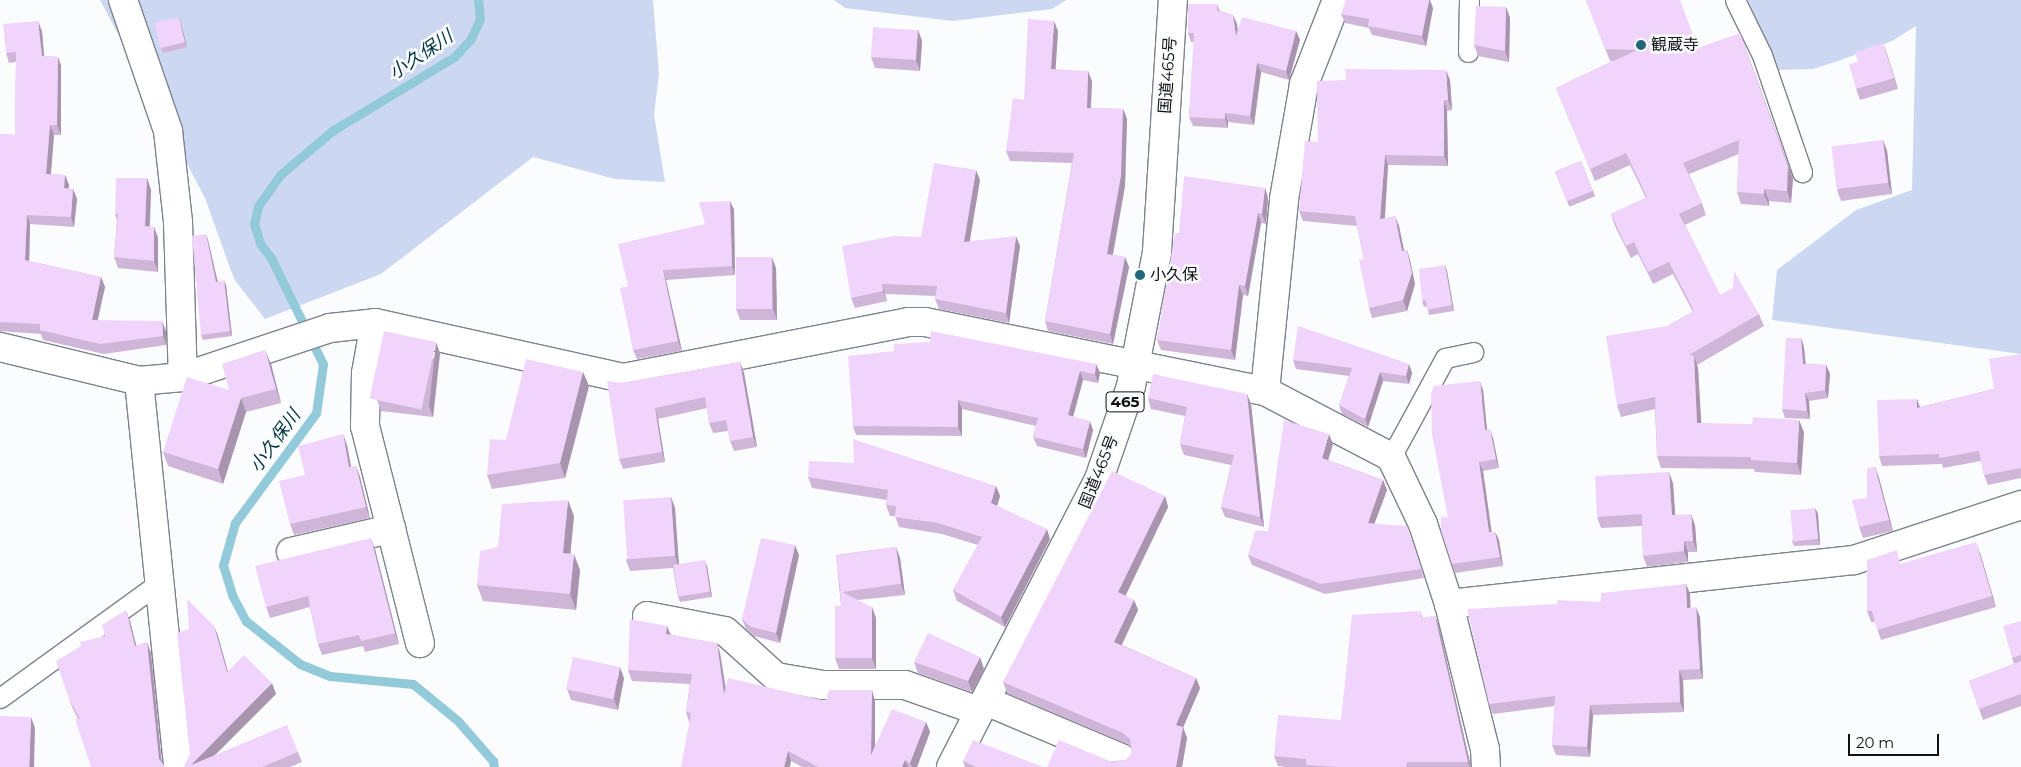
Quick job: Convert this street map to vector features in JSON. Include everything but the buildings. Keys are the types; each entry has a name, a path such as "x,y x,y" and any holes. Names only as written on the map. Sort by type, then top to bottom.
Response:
{"main road":[{"path":"123,0 168,131 178,222 183,377"},
{"name":"国道465号","path":"951,767 1099,479 1131,386 1157,252 1173,0"},
{"path":"1265,392 1284,199 1304,84 1337,0"},
{"path":"0,347 139,381 183,377 330,328 375,323 623,378 908,322 925,322 1135,363 1265,392 1391,457 1423,524 1449,604 1485,749 1486,767"},
{"path":"375,323 366,373 365,426 420,642"},
{"path":"139,381 178,767"},
{"path":"1449,604 1854,560 2021,505"},
{"path":"291,552 391,529"},
{"path":"647,616 725,631 776,677 824,685 905,685 983,706 1122,758"}],"lane":[{"path":"1468,52 1469,0"},
{"path":"1735,0 1762,55 1802,172"},
{"path":"1391,457 1445,358 1473,352"},
{"path":"0,698 159,583"}],"shaded area":[{"path":"100,0 653,0 659,74 654,115 665,182 615,179 533,157 381,274 265,319 234,279 205,198"},
{"path":"834,0 1066,0 1052,9 953,21 845,8"},
{"path":"1748,0 2021,0 2021,354 1772,320 1777,270 1856,210 1912,190 1916,26 1892,41 1813,69 1775,70"}],"waterway":[{"name":"小久保川","path":"478,0 480,19 470,40 454,57 332,131 280,175 258,207 254,224 261,245 271,258 323,364 316,413 235,523 223,565 232,595 246,621 300,664 330,676 413,684 458,721 493,761 494,767"}],"place":[{"name":"観蔵寺","path":"1641,45"},
{"name":"小久保","path":"1140,275"}]}
